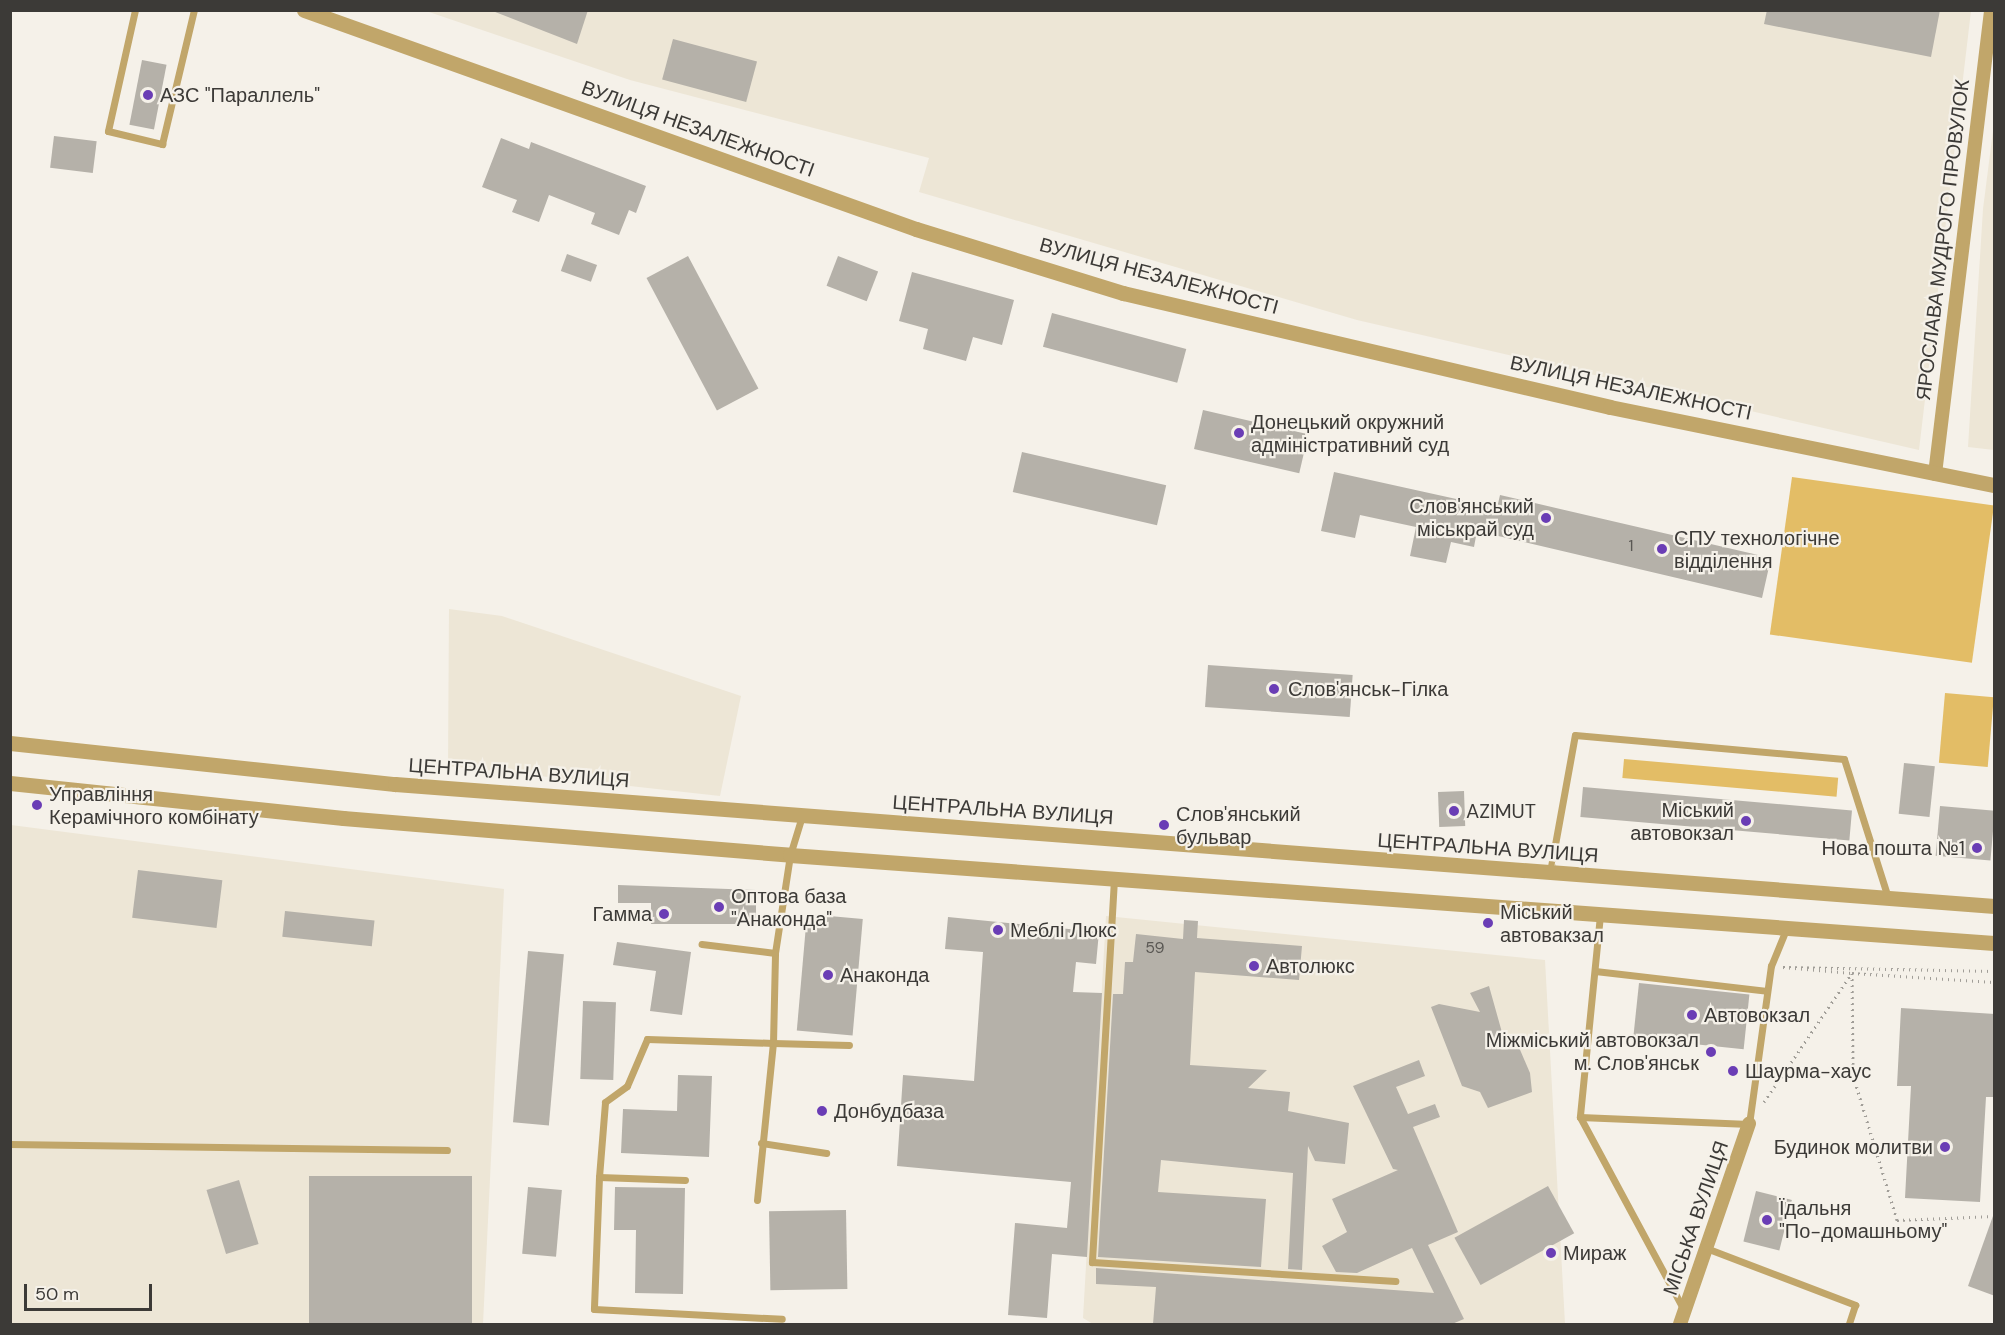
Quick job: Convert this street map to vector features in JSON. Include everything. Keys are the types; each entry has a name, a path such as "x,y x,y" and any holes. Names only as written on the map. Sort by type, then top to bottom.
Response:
{"street":[{"name":"ВУЛИЦЯ НЕЗАЛЕЖНОСТІ","path":"304,10 916,229 1123,293 1610,407 1995,485"},
{"name":"ЯРОСЛАВА МУДРОГО ПРОВУЛОК","path":"1935,474 1991,10"},
{"name":"ЦЕНТРАЛЬНА ВУЛИЦЯ","path":"10,742 395,784 1550,875 1995,906"},
{"path":"10,783 343,818 790,855 1600,915 1788,925 1995,943"},
{"name":"МІСЬКА ВУЛИЦЯ","path":"1680,1324 1704,1247 1749,1124"}],"lane":[{"path":"135,10 108,131 162,144 194,10"},
{"path":"1550,875 1575,735 1844,759 1888,898"},
{"path":"757,1200 773,1043 775,953 790,855 802,816"},
{"path":"1114,879 1092,1262 1395,1281"},
{"path":"1600,915 1580,1117 1684,1310"},
{"path":"1580,1117 1749,1124 1771,966 1788,925"},
{"path":"702,944 775,953"},
{"path":"1595,971 1767,991"},
{"path":"782,1319 594,1309 599,1177 605,1102 627,1086 647,1039 849,1045"},
{"path":"762,1143 826,1153"},
{"path":"10,1144 447,1150"},
{"path":"599,1177 685,1180"},
{"path":"1704,1247 1855,1305 1849,1324"}],"path":[{"path":"1771,966 1995,971"},
{"path":"1771,966 1995,982"},
{"path":"1749,1124 1852,973"},
{"path":"1852,973 1853,1075 1897,1220 1995,1216"}],"shaded area":[{"path":"426,11 1971,11 1919,450 1357,320 919,192 929,158 630,80"},
{"path":"1994,123 1994,450 1968,447 1983,209"},
{"path":"1792,477 1994,505 1972,663 1770,634"},
{"path":"449,609 502,616 741,696 720,796 448,766"},
{"path":"1945,693 1994,697 1988,767 1939,763"},
{"path":"1624,759 1838,778 1837,797 1622,778"},
{"path":"11,825 504,889 483,1324 11,1324"},
{"path":"1106,916 1545,960 1565,1324 1093,1324 1083,1318"}],"building":[{"path":"490,10 588,10 577,44"},
{"path":"1767,10 1940,10 1931,57 1764,24"},
{"path":"673,39 757,62 746,102 662,80"},
{"name":"АЗС \"Параллель\"","path":"142,60 167,65 154,130 129,125"},
{"path":"54,136 97,141 93,173 50,168"},
{"path":"501,138 529,149 531,142 646,186 636,213 629,210 619,235 591,224 595,213 549,195 539,222 512,212 517,200 482,187"},
{"path":"567,254 597,265 591,282 561,271"},
{"path":"688,256 758,388 717,411 647,278"},
{"path":"838,256 878,271 867,301 827,286"},
{"path":"912,272 1014,300 1002,345 973,337 966,361 923,349 928,329 899,321"},
{"path":"1052,313 1186,349 1177,383 1043,347"},
{"path":"1203,410 1308,434 1299,473 1194,449"},
{"path":"1022,452 1166,485 1157,525 1013,492"},
{"path":"1334,472 1497,508 1500,495 1771,558 1762,598 1477,531 1474,547 1451,542 1446,563 1410,556 1416,527 1360,515 1355,538 1321,531"},
{"path":"1208,665 1353,675 1350,717 1205,707"},
{"path":"1904,763 1935,766 1929,817 1899,814"},
{"path":"1583,787 1852,811 1849,840 1580,817"},
{"path":"1464,791 1465,826 1439,827 1438,792"},
{"path":"1940,806 1994,811 1990,861 1936,856"},
{"path":"138,870 222,880 217,928 132,918"},
{"path":"618,885 756,890 756,924 651,924 651,903 618,903"},
{"path":"285,911 375,920 372,946 282,937"},
{"path":"807,914 863,919 853,1035 797,1031"},
{"path":"948,917 1099,932 1096,964 1076,962 1073,992 1102,993 1087,1257 1052,1254 1047,1318 1008,1315 1015,1223 1067,1228 1071,1182 897,1166 903,1075 974,1081 983,952 945,949"},
{"path":"1184,920 1198,921 1197,938 1302,946 1299,980 1195,972 1190,1065 1267,1070 1248,1088 1290,1092 1288,1111 1349,1123 1345,1164 1315,1161 1308,1146 1302,1270 1288,1269 1293,1173 1161,1160 1158,1192 1266,1199 1261,1267 1098,1257 1113,994 1123,994 1125,962 1133,962 1136,934 1183,939"},
{"path":"617,942 691,952 682,1015 650,1011 656,971 613,965"},
{"path":"528,951 564,954 549,1125 513,1122"},
{"name":"Автовокзал","path":"1639,983 1749,995 1744,1049 1633,1038"},
{"path":"1489,986 1503,1036 1518,1045 1530,1073 1532,1092 1488,1108 1480,1092 1462,1086 1431,1007 1439,1004 1480,1012 1470,993"},
{"path":"583,1001 616,1002 613,1080 580,1079"},
{"name":"Будинок молитви","path":"1901,1008 1995,1014 1995,1097 1986,1097 1980,1202 1905,1198 1911,1086 1897,1086"},
{"path":"1419,1060 1425,1076 1396,1087 1408,1114 1435,1104 1440,1117 1413,1127 1458,1232 1428,1245 1464,1319 1452,1324 1153,1324 1156,1287 1096,1284 1096,1268 1434,1293 1412,1248 1357,1273 1336,1272 1322,1246 1347,1232 1332,1199 1398,1170 1393,1169 1353,1086"},
{"path":"678,1075 712,1076 709,1157 621,1153 623,1109 677,1111"},
{"path":"309,1176 472,1176 472,1324 309,1324"},
{"path":"239,1180 259,1244 226,1254 206,1190"},
{"path":"1548,1186 1574,1233 1481,1285 1454,1238"},
{"path":"528,1187 562,1190 556,1257 522,1254"},
{"path":"615,1187 685,1188 683,1294 635,1293 636,1230 614,1230"},
{"name":"Їдальня \"По-домашньому\"","path":"1756,1191 1792,1200 1779,1250 1743,1241"},
{"path":"846,1210 847,1289 770,1290 769,1211"},
{"path":"1993,1216 1995,1216 1995,1296 1968,1286"}],"place":[{"name":"АЗС \"Параллель\"","path":"148,95"},
{"name":"Донецький окружний адміністративний суд","path":"1239,433"},
{"name":"Слов'янський міськрай суд","path":"1546,518"},
{"name":"СПУ технологічне відділення","path":"1662,549"},
{"name":"Слов'янськ-Гілка","path":"1274,689"},
{"name":"Управління Керамічного комбінату","path":"37,805"},
{"name":"AZIMUT","path":"1454,811"},
{"name":"Міський автовокзал","path":"1746,821"},
{"name":"Слов'янський бульвар","path":"1164,825"},
{"name":"Нова пошта №1","path":"1977,848"},
{"name":"Оптова база \"Анаконда\"","path":"719,907"},
{"name":"Гамма","path":"664,914"},
{"name":"Міський автовакзал","path":"1488,923"},
{"name":"Меблі Люкс","path":"998,930"},
{"name":"Автолюкс","path":"1254,966"},
{"name":"Анаконда","path":"828,975"},
{"name":"Автовокзал","path":"1692,1015"},
{"name":"Міжміський автовокзал м. Слов'янськ","path":"1711,1052"},
{"name":"Шаурма-хаус","path":"1733,1071"},
{"name":"Донбудбаза","path":"822,1111"},
{"name":"Будинок молитви","path":"1945,1147"},
{"name":"Їдальня \"По-домашньому\"","path":"1767,1220"},
{"name":"Мираж","path":"1551,1253"}]}
